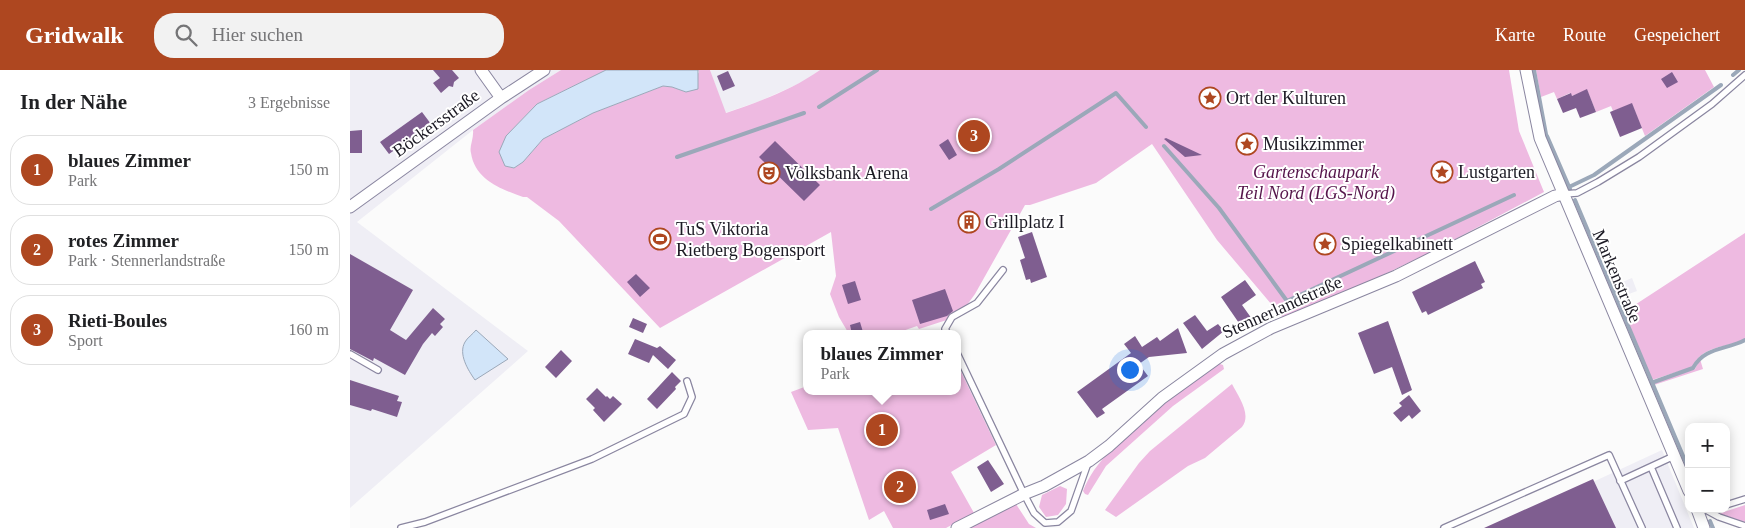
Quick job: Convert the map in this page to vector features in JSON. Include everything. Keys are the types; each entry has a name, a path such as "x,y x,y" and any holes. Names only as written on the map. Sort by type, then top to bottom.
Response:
{"street":[{"path":"481,70 501,98"},
{"name":"Böckersstraße","path":"350,206 501,98 544,70"},
{"name":"Markenstraße","path":"1526,70 1540,138 1685,482"},
{"name":"Stennerlandstraße","path":"957,528 1044,486 1089,461 1109,446 1162,398 1223,354 1271,328 1396,276 1555,196 1564,194"},
{"path":"1704,513 1704,528"}],"lane":[{"path":"1564,194 1577,192 1598,182 1639,157 1712,104 1745,75"},
{"path":"946,330 952,317 977,303 1003,270"},
{"path":"350,354 378,370"},
{"path":"961,362 1024,494 1034,513 1045,523 1058,522 1071,511 1089,461"},
{"path":"401,528 425,522 592,459 684,414 692,398 687,381"},
{"path":"1444,528 1609,455 1642,528"},
{"path":"1620,481 1674,456"},
{"path":"1651,467 1677,528"},
{"path":"1730,504 1745,499"},
{"path":"1709,513 1745,526"}],"shaded area":[{"path":"350,70 561,70 529,90 473,130 357,222 528,351 350,508"},
{"path":"710,70 820,70 807,80 760,101 725,113"},
{"path":"1632,278 1637,291 1618,298 1613,286"},
{"path":"1662,450 1685,506 1685,513 1688,513 1694,528 1490,528"}],"green space":[{"name":"Gartenschaupark Teil Nord (LGS-Nord)","path":"561,70 606,70 537,104 506,136 505,166 514,168 523,162 543,139 593,113 663,86 686,92 699,72 698,70 710,70 726,113 762,100 820,70 1509,70 1519,131 1544,192 1433,251 1383,275 1283,318 1217,240 1152,144 1096,183 1025,205 975,294 959,316 919,329 917,326 906,330 847,330 830,294 836,276 831,232 660,328 559,221 527,197 506,191 490,182 483,177 473,162 471,145 473,130 529,90"},
{"path":"1536,70 1705,70 1714,87 1645,136 1632,104 1613,111 1611,106 1596,112 1587,90 1572,96 1570,93 1557,99 1554,92 1541,97"},
{"path":"1745,233 1745,339 1703,354 1692,367 1652,380 1624,312"},
{"path":"1700,359 1703,369 1654,385 1654,383 1695,369"},
{"path":"1217,363 1223,365 1224,369 1173,406 1106,466 1088,495 1085,494 1083,491 1094,470 1117,444 1170,399"},
{"path":"961,371 996,445 951,472 974,513 946,528 893,528 884,511 869,520 838,428 808,430 791,392 803,388 803,395 961,395"},
{"path":"1232,384 1245,411 1245,422 1242,427 1205,458 1188,466 1116,517 1105,510 1150,451"},
{"path":"1060,486 1067,489 1066,504 1058,515 1046,517 1039,507 1042,495"},
{"path":"1016,504 1029,524 1036,528 968,528"},
{"path":"1745,505 1745,523 1720,515 1721,513 1730,513 1730,510"}],"water":[{"path":"606,70 698,70 698,89 686,92 663,86 593,113 543,139 523,162 514,168 505,166 499,152 506,136 537,104"},
{"path":"476,330 508,359 475,380 463,357 463,347 466,340"}],"building":[{"path":"433,70 452,70 459,78 454,82 453,87 449,86 441,93 433,83 440,78"},
{"path":"728,71 735,86 723,91 717,76"},
{"path":"1672,72 1678,82 1667,88 1661,79"},
{"path":"1587,89 1596,112 1580,118 1576,108 1563,113 1557,99 1571,93 1572,96"},
{"path":"1632,103 1642,128 1620,137 1610,112"},
{"path":"422,112 431,124 389,154 380,142"},
{"path":"362,130 362,153 350,153 350,131"},
{"path":"1166,138 1202,155 1185,157 1164,139"},
{"path":"948,139 957,155 949,160 939,145"},
{"path":"775,141 820,185 804,201 759,157"},
{"path":"1032,232 1047,277 1031,283 1030,279 1026,280 1020,260 1025,258 1018,237"},
{"path":"350,254 413,290 390,330 406,340 433,308 445,319 440,324 443,327 435,336 432,333 423,344 405,375 374,358 373,361 350,349"},
{"path":"1475,261 1485,282 1481,284 1483,288 1428,315 1426,311 1422,313 1412,292"},
{"path":"636,274 650,288 640,297 627,282"},
{"path":"1245,280 1256,295 1242,305 1252,319 1241,326 1221,297"},
{"path":"855,281 861,300 848,304 842,285"},
{"path":"945,289 953,311 947,316 920,324 912,300"},
{"path":"1195,315 1207,331 1218,324 1224,331 1202,349 1183,323"},
{"path":"633,318 647,324 643,333 629,327"},
{"path":"1388,321 1412,390 1402,395 1392,367 1374,374 1358,333"},
{"path":"860,322 862,330 851,330 850,325"},
{"path":"1178,328 1187,353 1149,357 1139,364 1148,376 1102,409 1105,413 1097,418 1077,392 1131,353 1124,344 1135,336 1142,347 1157,337 1160,341"},
{"path":"635,339 657,348 660,346 676,360 668,369 653,355 649,363 628,354"},
{"path":"561,350 572,361 556,378 545,367"},
{"path":"672,372 681,381 657,409 647,399"},
{"path":"350,380 399,396 397,401 402,402 397,417 372,409 371,411 350,405"},
{"path":"597,388 606,397 610,399 613,396 622,404 604,422 593,410 595,408 586,399"},
{"path":"1409,395 1421,411 1412,419 1409,415 1401,422 1393,413 1402,406 1399,403"},
{"path":"988,460 1004,484 991,492 977,467"},
{"path":"1593,479 1616,528 1484,528"},
{"path":"945,504 949,514 930,520 927,510"}],"waterway":[{"path":"819,107 877,70"},
{"path":"1534,70 1546,134"},
{"path":"1733,75 1739,70"},
{"path":"1569,187 1594,175 1721,85"},
{"path":"931,209 999,169 1116,93 1146,127"},
{"path":"677,157 804,113"},
{"path":"1547,136 1570,189"},
{"path":"1164,146 1219,208 1287,301 1514,195"},
{"path":"1575,200 1688,468"},
{"path":"1651,383 1693,368 1703,356 1745,340"},
{"path":"1710,521 1713,528"}],"place":[{"name":"Ort der Kulturen","path":"1210,98"},
{"name":"Rieti-Boules","path":"974,136"},
{"name":"Musikzimmer","path":"1247,144"},
{"name":"Lustgarten","path":"1442,172"},
{"name":"Volksbank Arena","path":"769,173"},
{"name":"Grillplatz I","path":"969,222"},
{"name":"TuS Viktoria Rietberg Bogensport","path":"660,239"},
{"name":"Spiegelkabinett","path":"1325,244"},
{"name":"blaues Zimmer","path":"882,430"},
{"name":"rotes Zimmer","path":"900,487"}]}
